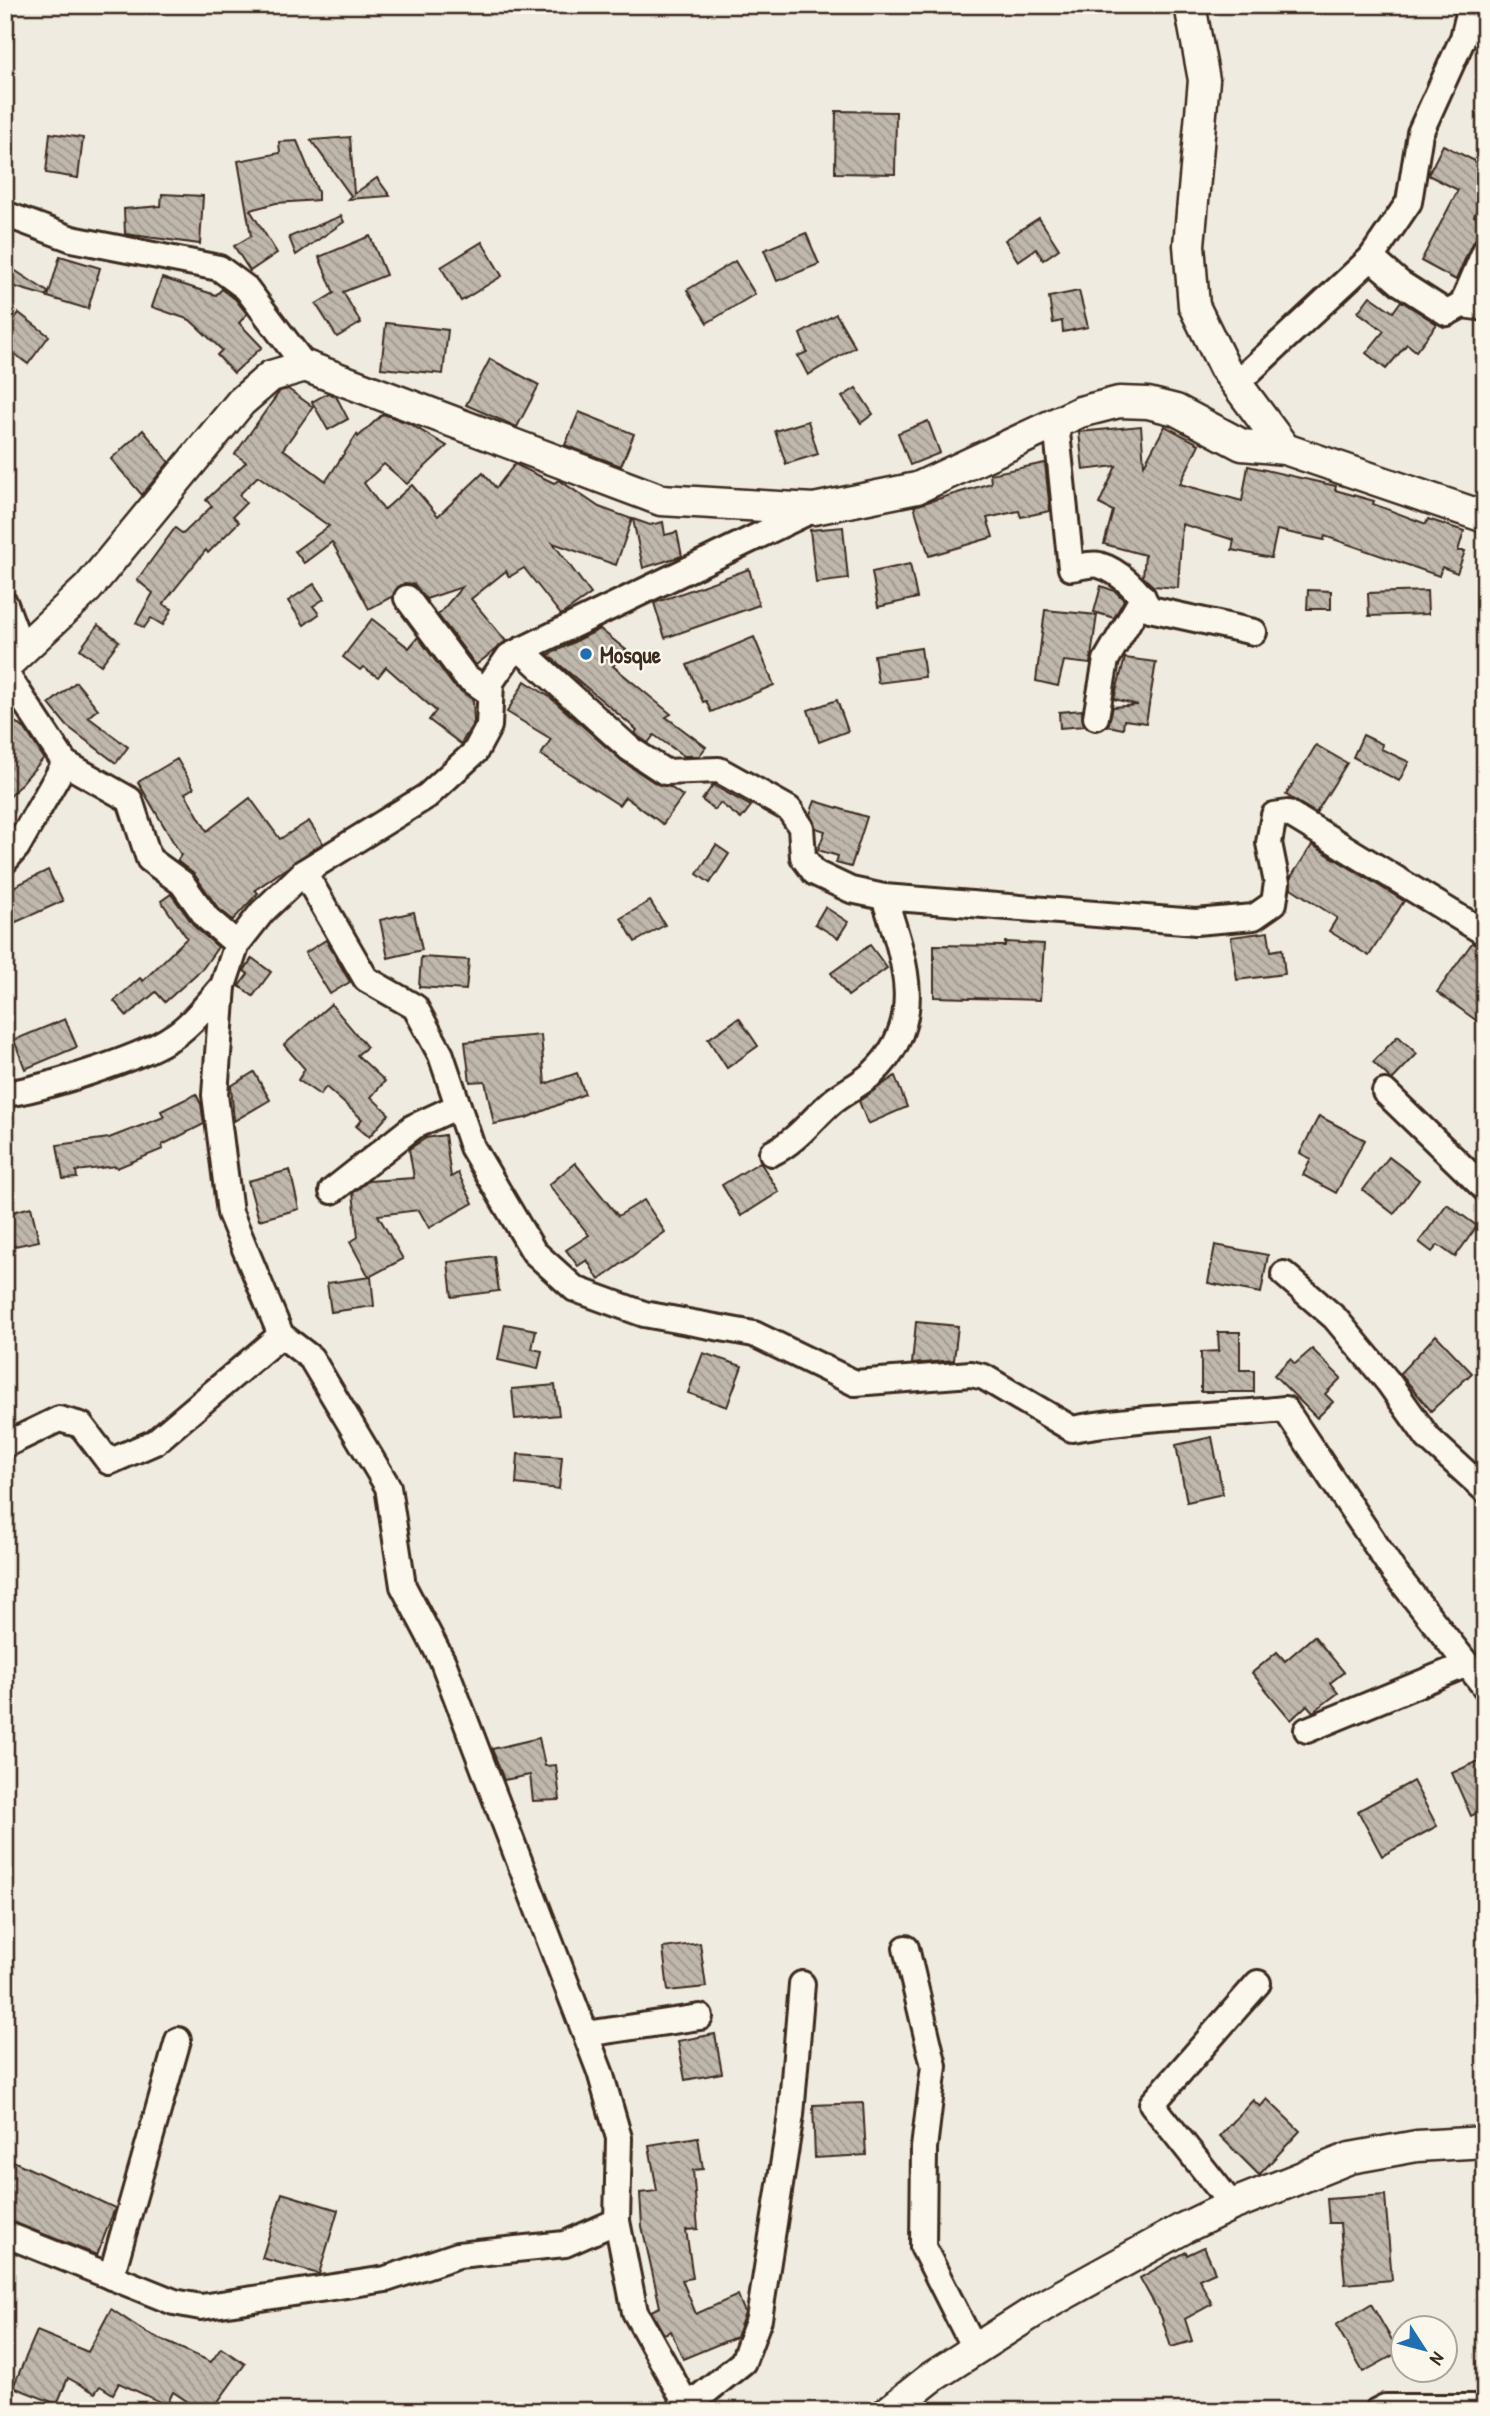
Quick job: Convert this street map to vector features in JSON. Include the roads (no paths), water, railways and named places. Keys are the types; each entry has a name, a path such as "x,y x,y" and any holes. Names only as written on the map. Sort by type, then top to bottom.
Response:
{"street":[{"path":"1190,5 1204,80 1189,245 1194,306 1224,367 1285,449"},
{"path":"1237,383 1371,258 1409,202 1420,133 1462,38 1471,5"},
{"path":"5,214 72,239 219,268 246,288 305,366 661,500 814,509"},
{"path":"1371,258 1400,283 1447,313 1473,306 1485,251"},
{"path":"11,663 88,588 241,401 271,376 305,366"},
{"path":"802,1984 791,2115 759,2319 743,2362 689,2409 635,2312 617,2221 619,2138 586,2034 443,1662 402,1586 388,1488 311,1358 281,1335 230,1213 215,1095 223,986 237,944 262,912 304,872 427,796 475,752 489,726 491,682 509,656 814,509 917,488 1080,412 1119,402 1148,403 1176,410 1241,445 1285,449 1485,517"},
{"path":"1056,423 1071,568 1098,564 1114,572 1143,597 1150,609 1254,632"},
{"path":"1096,717 1106,660 1143,597"},
{"path":"407,598 465,676 490,693"},
{"path":"5,604 11,663 65,762 130,800 149,859 182,883 207,918 237,944"},
{"path":"521,650 642,757 665,772 719,770 789,809 800,827 803,857 815,873 851,890 884,897 1196,922 1254,917 1274,902 1277,883 1269,843 1274,815 1288,813 1485,933"},
{"path":"5,860 16,847 65,762"},
{"path":"304,872 366,979 415,1007 441,1055 472,1147 534,1252 575,1289 644,1314 754,1334 855,1383 971,1374 984,1377 1072,1429 1130,1419 1195,1418 1285,1409 1394,1572 1485,1687"},
{"path":"772,1153 789,1144 833,1102 873,1073 898,1042 906,1015 907,968 884,897"},
{"path":"5,1094 132,1056 170,1039 223,986"},
{"path":"1385,1092 1484,1187"},
{"path":"332,1191 413,1127 458,1106"},
{"path":"1284,1274 1335,1318 1389,1382 1429,1438 1485,1490"},
{"path":"5,1445 59,1419 81,1424 109,1462 134,1453 155,1442 281,1335"},
{"path":"1307,1730 1465,1665"},
{"path":"906,1948 934,2066 924,2148 923,2248 975,2350"},
{"path":"1232,2205 1153,2104 1258,1983"},
{"path":"586,2034 700,2017"},
{"path":"111,2277 178,2040"},
{"path":"889,2411 975,2350 1044,2306 1232,2205 1350,2158 1417,2146 1485,2142"},
{"path":"5,2234 174,2302 201,2307 386,2279 458,2255 565,2244 617,2221"},
{"path":"1377,2411 1385,2407 1485,2407"}],"place":[{"name":"Mosque","path":"586,654"}]}
